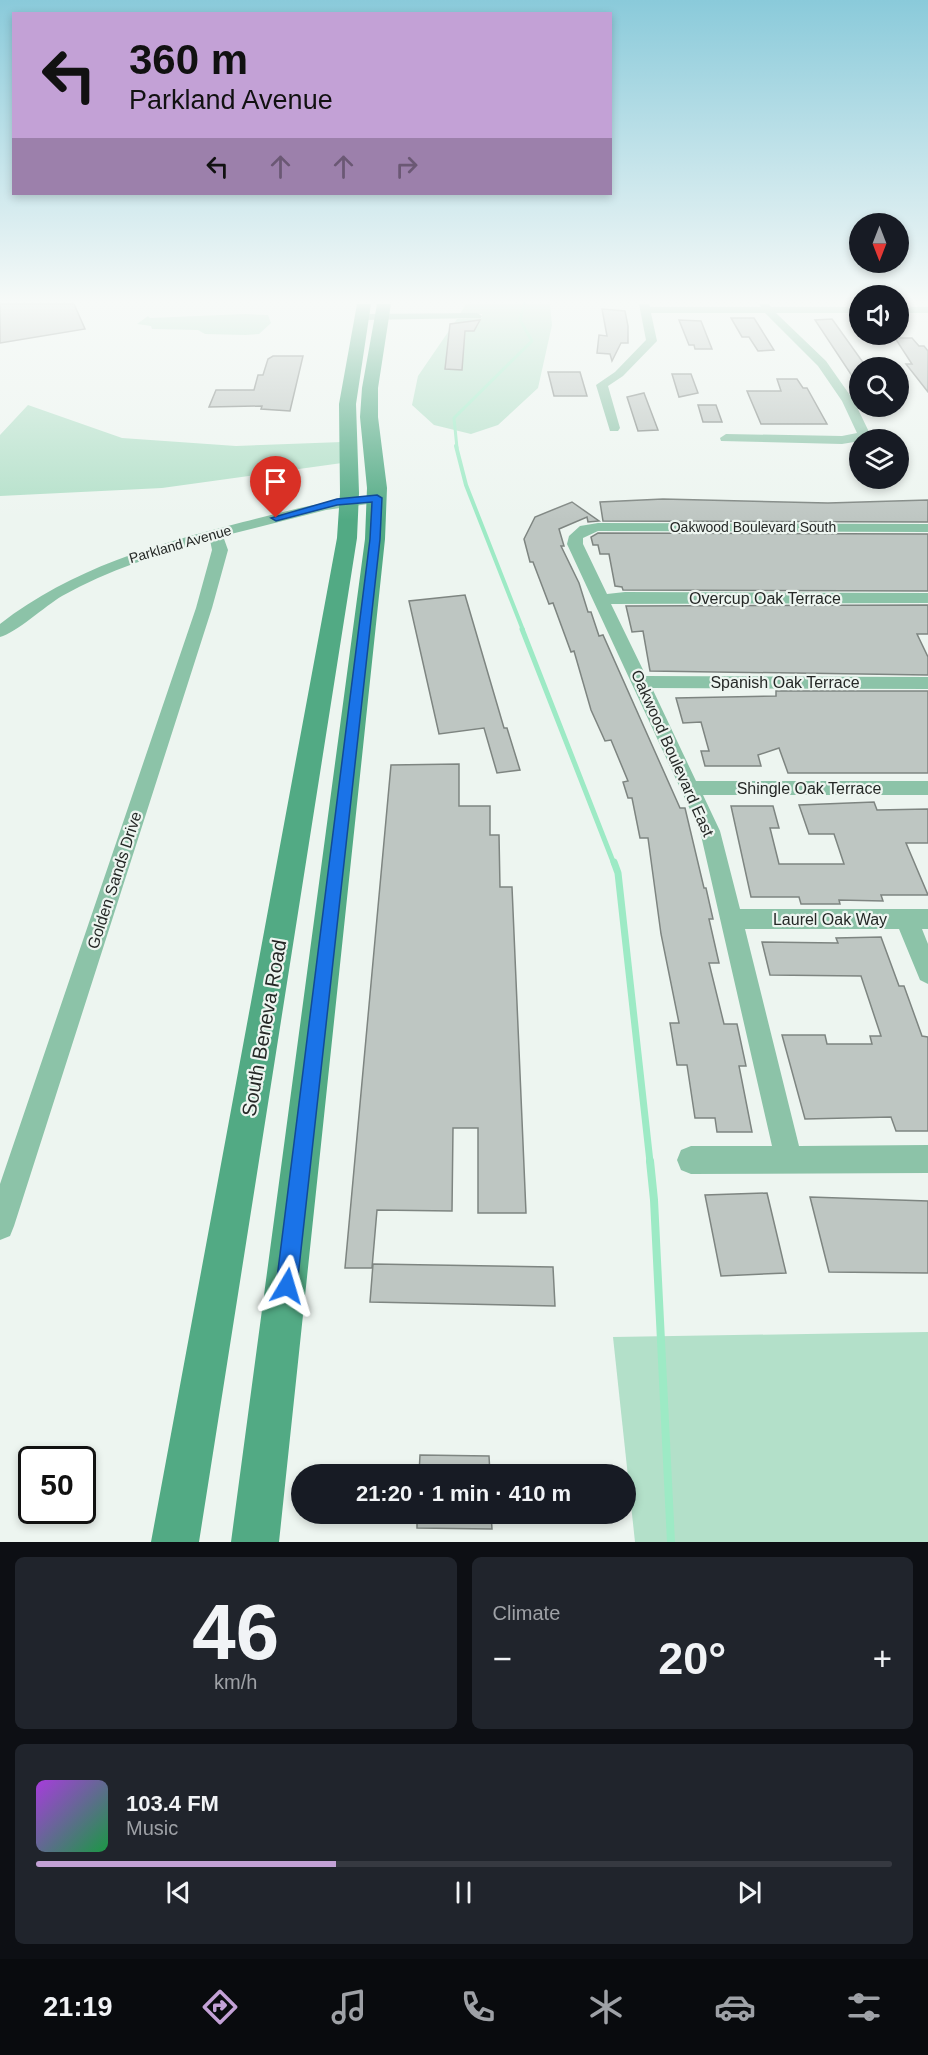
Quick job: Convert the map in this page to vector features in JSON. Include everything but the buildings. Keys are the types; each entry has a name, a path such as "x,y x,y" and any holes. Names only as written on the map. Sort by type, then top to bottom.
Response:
{"main road":[{"path":"350,376 348,388 364,507"},
{"path":"255,1542 364,507 369,393 372,376"},
{"name":"South Beneva Road","path":"176,1542 364,507"}],"street":[{"path":"614,428 602,385 616,376"},
{"path":"726,438 851,439 862,436 863,430 830,376"},
{"name":"Parkland Avenue","path":"0,632 38,603 96,571 148,552 215,533 364,507"},
{"name":"Oakwood Boulevard South","path":"578,533 598,527 928,528"},
{"name":"Golden Sands Drive","path":"0,1226 208,597 220,550 215,533"},
{"name":"Oakwood Boulevard East","path":"578,533 575,544 710,831 789,1159"},
{"name":"Overcup Oak Terrace","path":"602,600 625,597 928,598"},
{"name":"Spanish Oak Terrace","path":"641,682 928,682"},
{"name":"Shingle Oak Terrace","path":"691,788 928,788"},
{"path":"917,919 928,973"},
{"name":"Laurel Oak Way","path":"732,920 917,919"},
{"path":"691,1160 928,1159"}],"green space":[{"path":"418,376 541,376 538,388 498,425 471,434 434,425 412,405"},
{"path":"28,405 122,438 236,446 342,442 342,463 162,488 0,496 0,435"},
{"path":"928,1332 928,1542 635,1542 633,1524 636,1524 636,1464 627,1464 613,1337"}],"waterway":[{"path":"457,448 454,418 497,376"},
{"path":"456,446 466,485 523,630"},
{"path":"522,629 614,864"},
{"path":"614,862 618,873 650,1162"},
{"path":"650,1161 654,1200 671,1542"}],"route":[{"path":"276,518 337,502 377,498 375,539 287,1286"}]}
